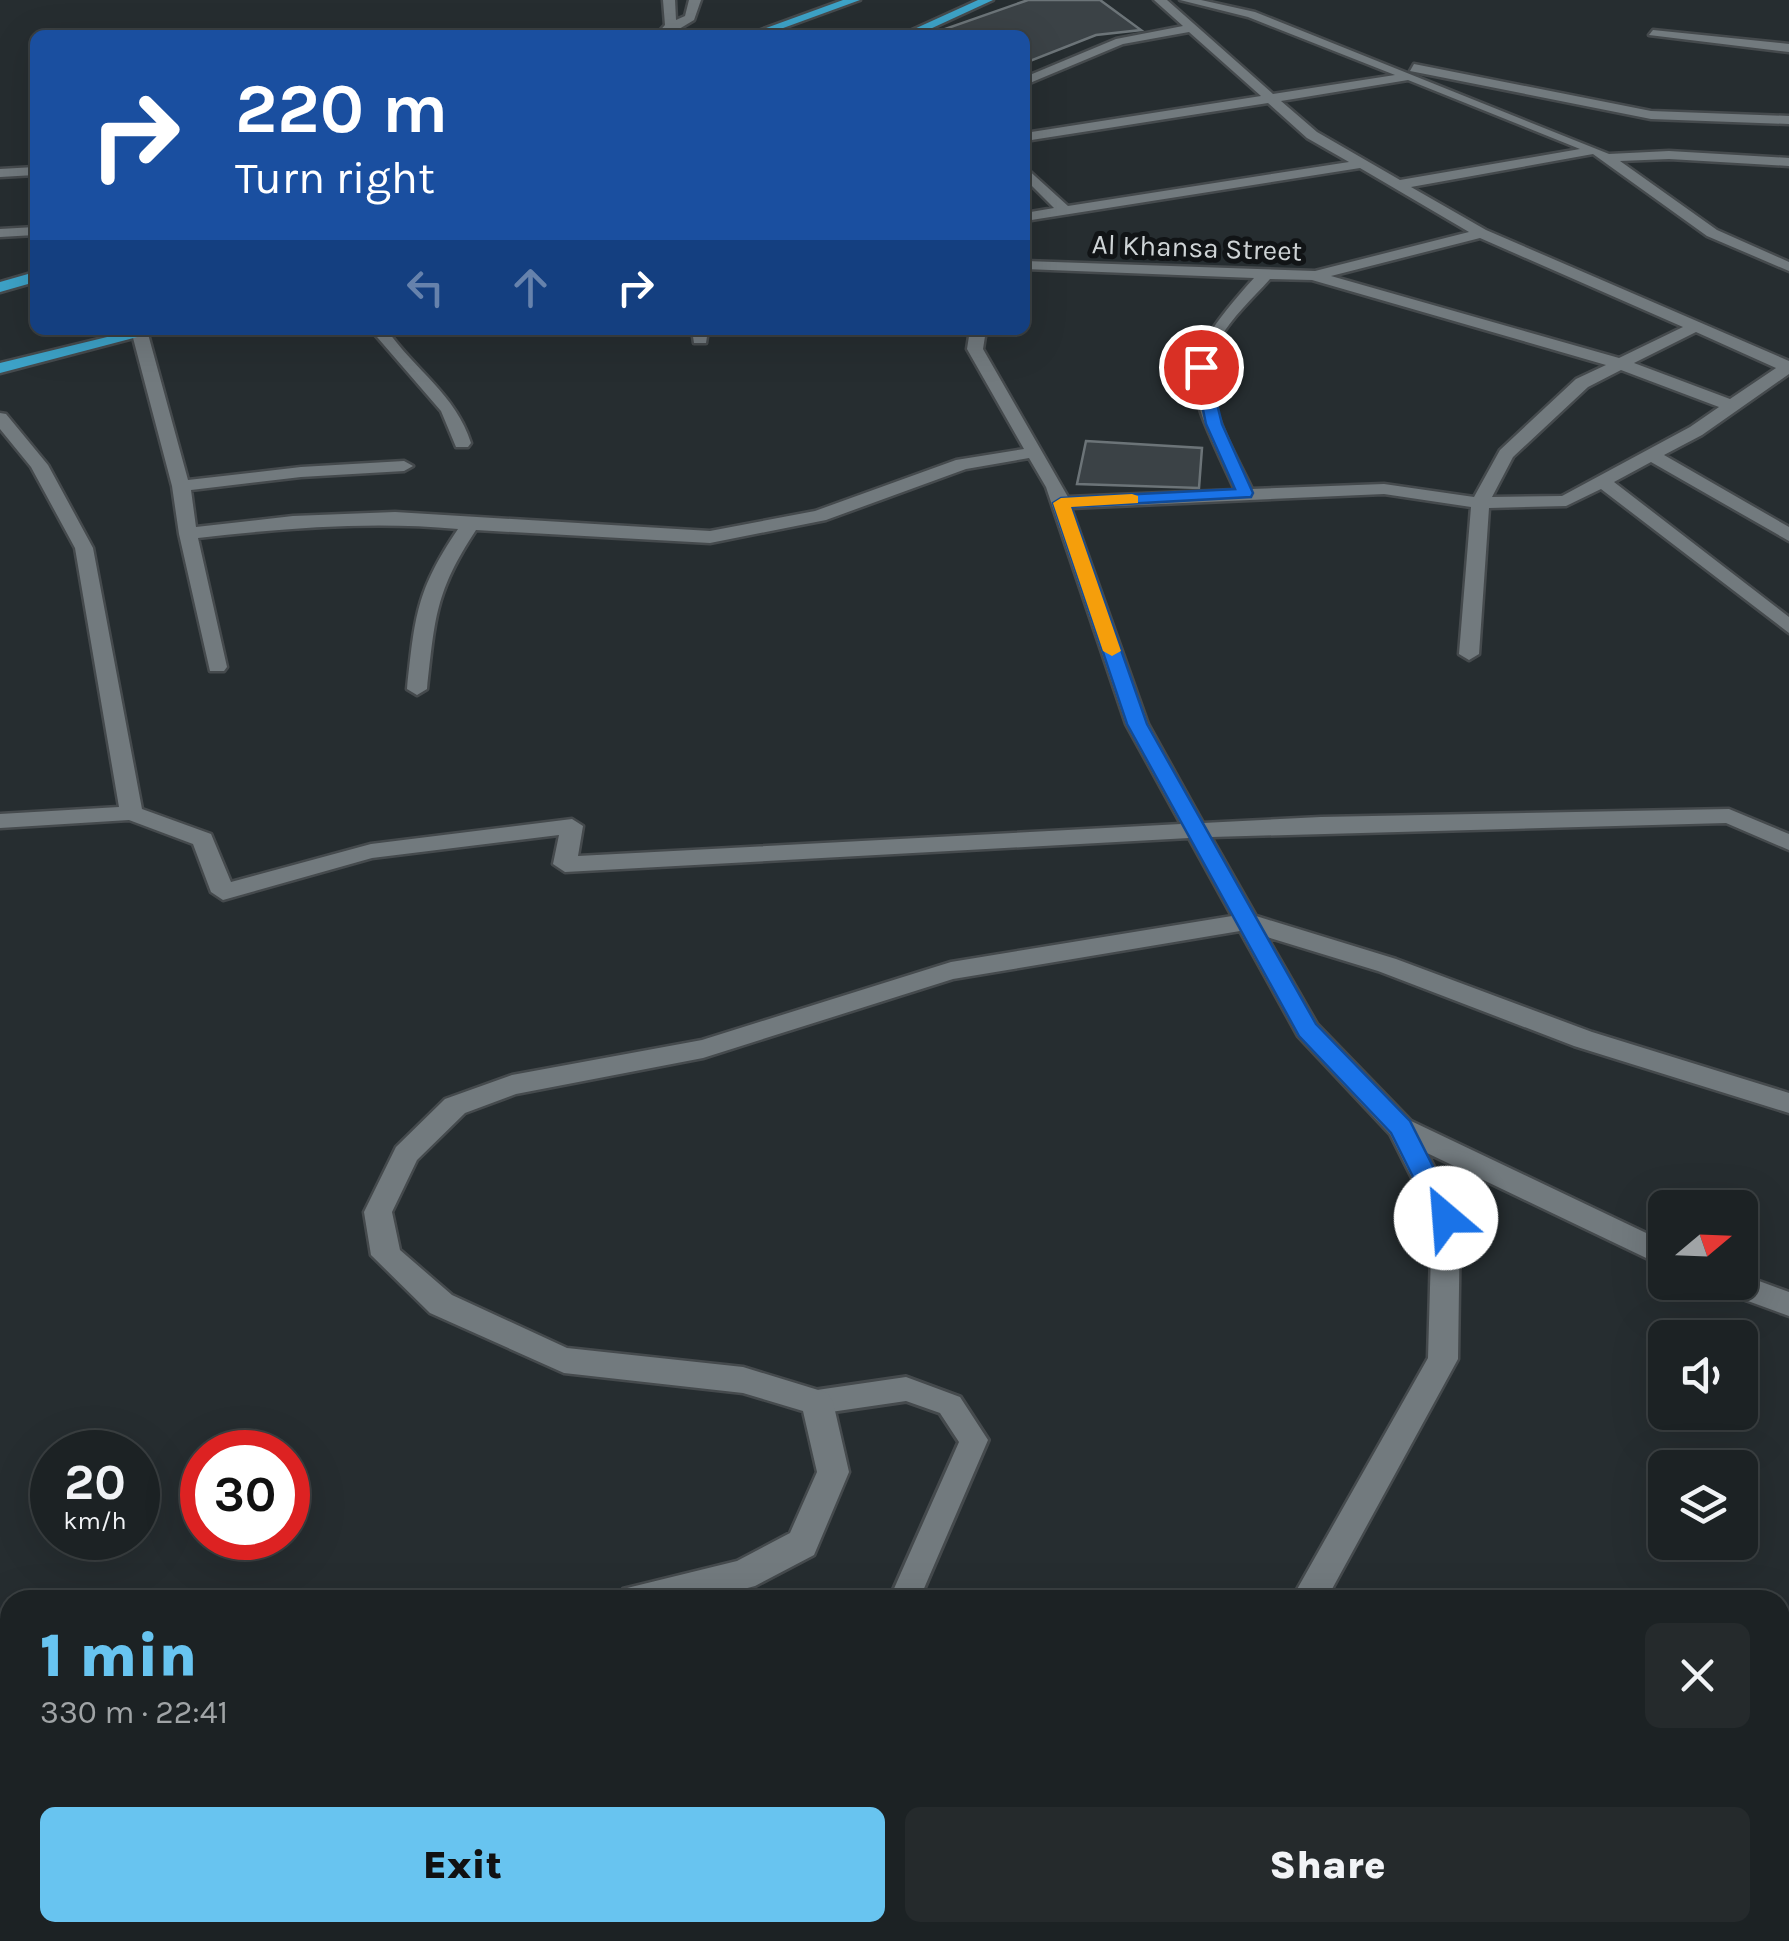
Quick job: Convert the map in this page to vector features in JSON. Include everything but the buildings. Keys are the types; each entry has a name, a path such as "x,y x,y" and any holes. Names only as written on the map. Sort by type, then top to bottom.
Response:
{"main road":[{"path":"766,30 854,0"},
{"path":"918,30 987,0"},
{"path":"0,287 30,278"},
{"path":"0,368 136,335"}],"street":[{"path":"666,30 670,0"},
{"path":"666,30 690,18 695,0"},
{"path":"1160,0 1312,135 1481,232 1788,367"},
{"path":"1186,0 1250,14 1600,154 1712,234 1789,267"},
{"path":"1030,79 1120,41 1192,28"},
{"path":"1654,33 1789,48"},
{"path":"1380,66 1415,68 1603,107 1668,116 1789,120"},
{"path":"1030,136 1407,76"},
{"path":"1668,116 1720,158"},
{"path":"1398,185 1600,154 1789,162"},
{"path":"1030,215 1362,164"},
{"path":"0,173 30,171"},
{"path":"1030,177 1064,210"},
{"path":"0,233 30,231"},
{"name":"Al Khansa Street","path":"1030,265 1314,276 1481,232"},
{"path":"1245,493 1214,424 1201,367 1214,336 1265,275"},
{"path":"1314,276 1620,364 1732,406"},
{"path":"1469,654 1480,503 1506,454 1582,383 1694,327"},
{"path":"149,335 217,667"},
{"path":"384,335 432,388 459,426 462,443"},
{"path":"977,335 974,349 1061,503 1137,724 1307,1030 1401,1128 1446,1218 1443,1359 1314,1590"},
{"path":"1061,503 1384,489 1480,503 1566,501 1653,456 1788,367"},
{"path":"0,418 39,466 84,548 131,813"},
{"path":"188,534 342,518 710,537 819,516 962,464 1035,452"},
{"path":"1653,456 1789,536"},
{"path":"181,486 301,472 404,466"},
{"path":"1604,483 1789,626"},
{"path":"417,689 426,611 439,572 471,524"},
{"path":"0,821 131,813 203,839 223,892 371,852 572,826 566,864 1322,824 1729,816 1789,843"},
{"path":"679,1590 744,1575 802,1544 833,1472 816,1402 744,1380 564,1360 441,1304 386,1255 378,1212 406,1154 456,1106 512,1085 703,1048 951,970 1248,922 1387,965 1584,1039 1789,1103"},
{"path":"1401,1128 1648,1247"},
{"path":"1758,1293 1789,1304"}],"lane":[{"path":"816,1402 906,1389 950,1405 974,1440 908,1590"}],"slow traffic":[{"path":"1112,651 1061,503 1132,499"}],"route":[{"path":"1201,367 1214,424 1245,493 1061,503 1137,724 1307,1030 1401,1128 1446,1218"}]}
